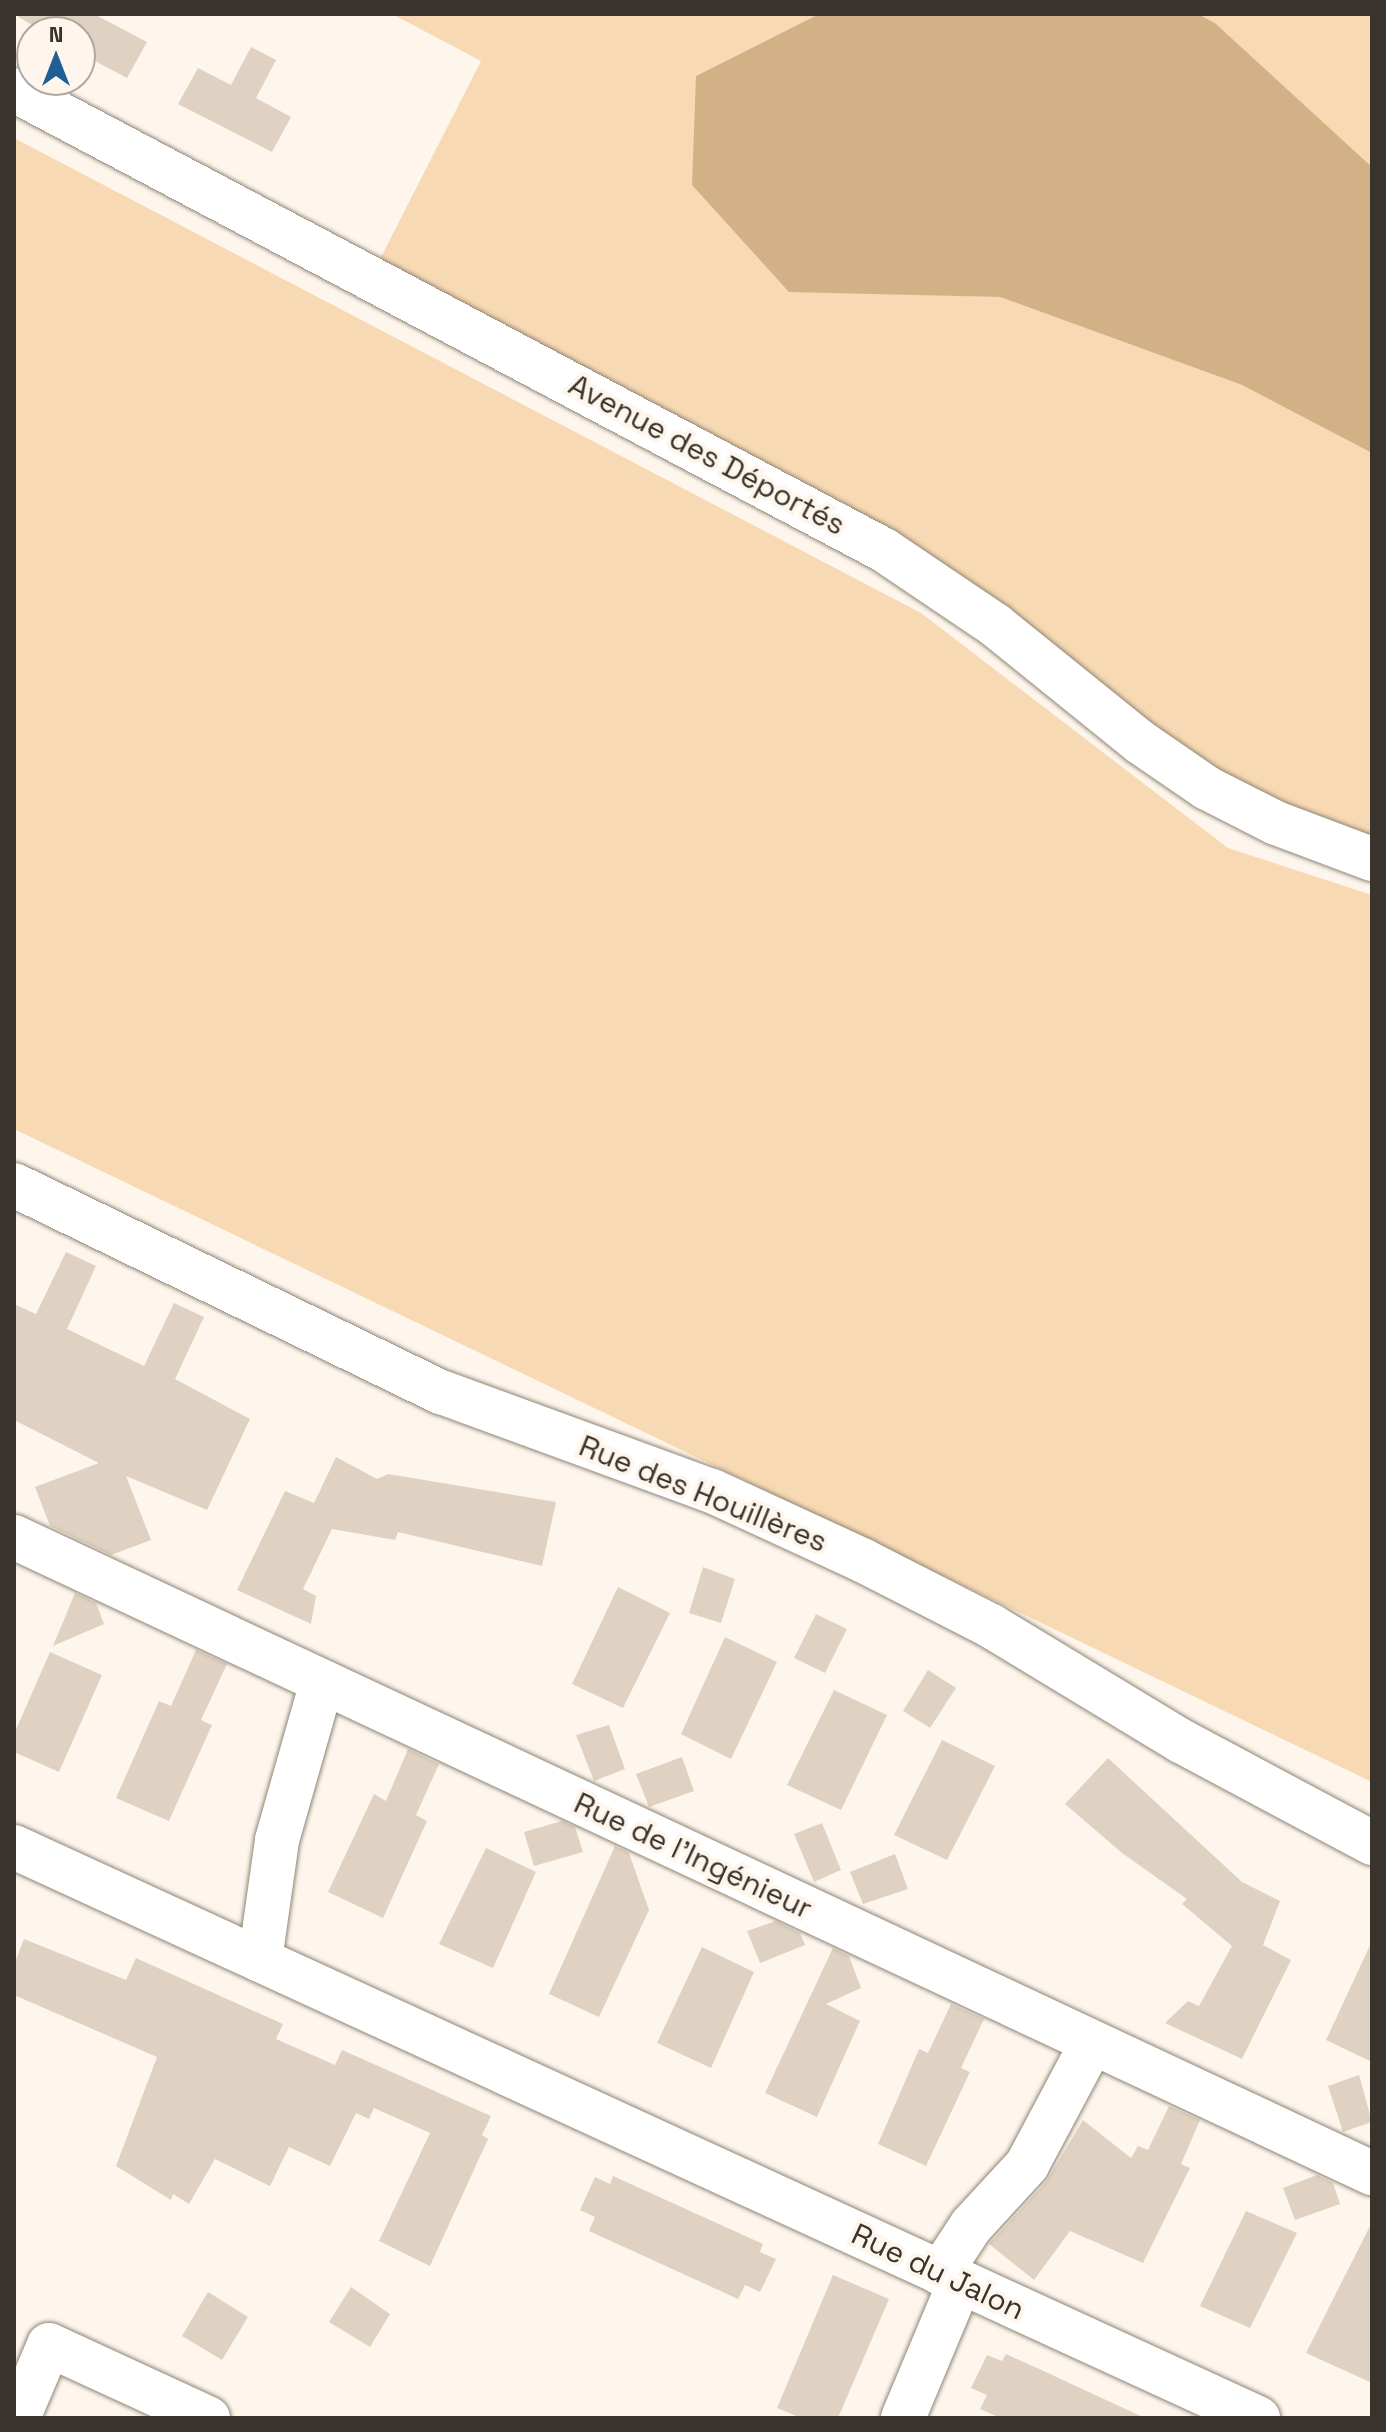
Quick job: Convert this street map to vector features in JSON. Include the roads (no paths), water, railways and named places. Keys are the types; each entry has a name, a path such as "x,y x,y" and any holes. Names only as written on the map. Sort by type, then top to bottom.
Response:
{"street":[{"name":"Avenue des Déportés","path":"14,90 884,550 995,625 1140,742 1207,788 1276,823 1372,859"},
{"name":"Rue des Houillères","path":"14,1185 441,1392 712,1491 864,1561 991,1626 1181,1741 1372,1843"},
{"name":"Rue de l'Ingénieur","path":"14,1537 1372,2173"},
{"path":"260,1960 277,1840 322,1682"},
{"name":"Rue du Jalon","path":"14,1847 1258,2418"},
{"path":"903,2418 950,2277 971,2226 1027,2165 1092,2043"},
{"path":"18,2418 49,2345 160,2406 208,2418"}]}
